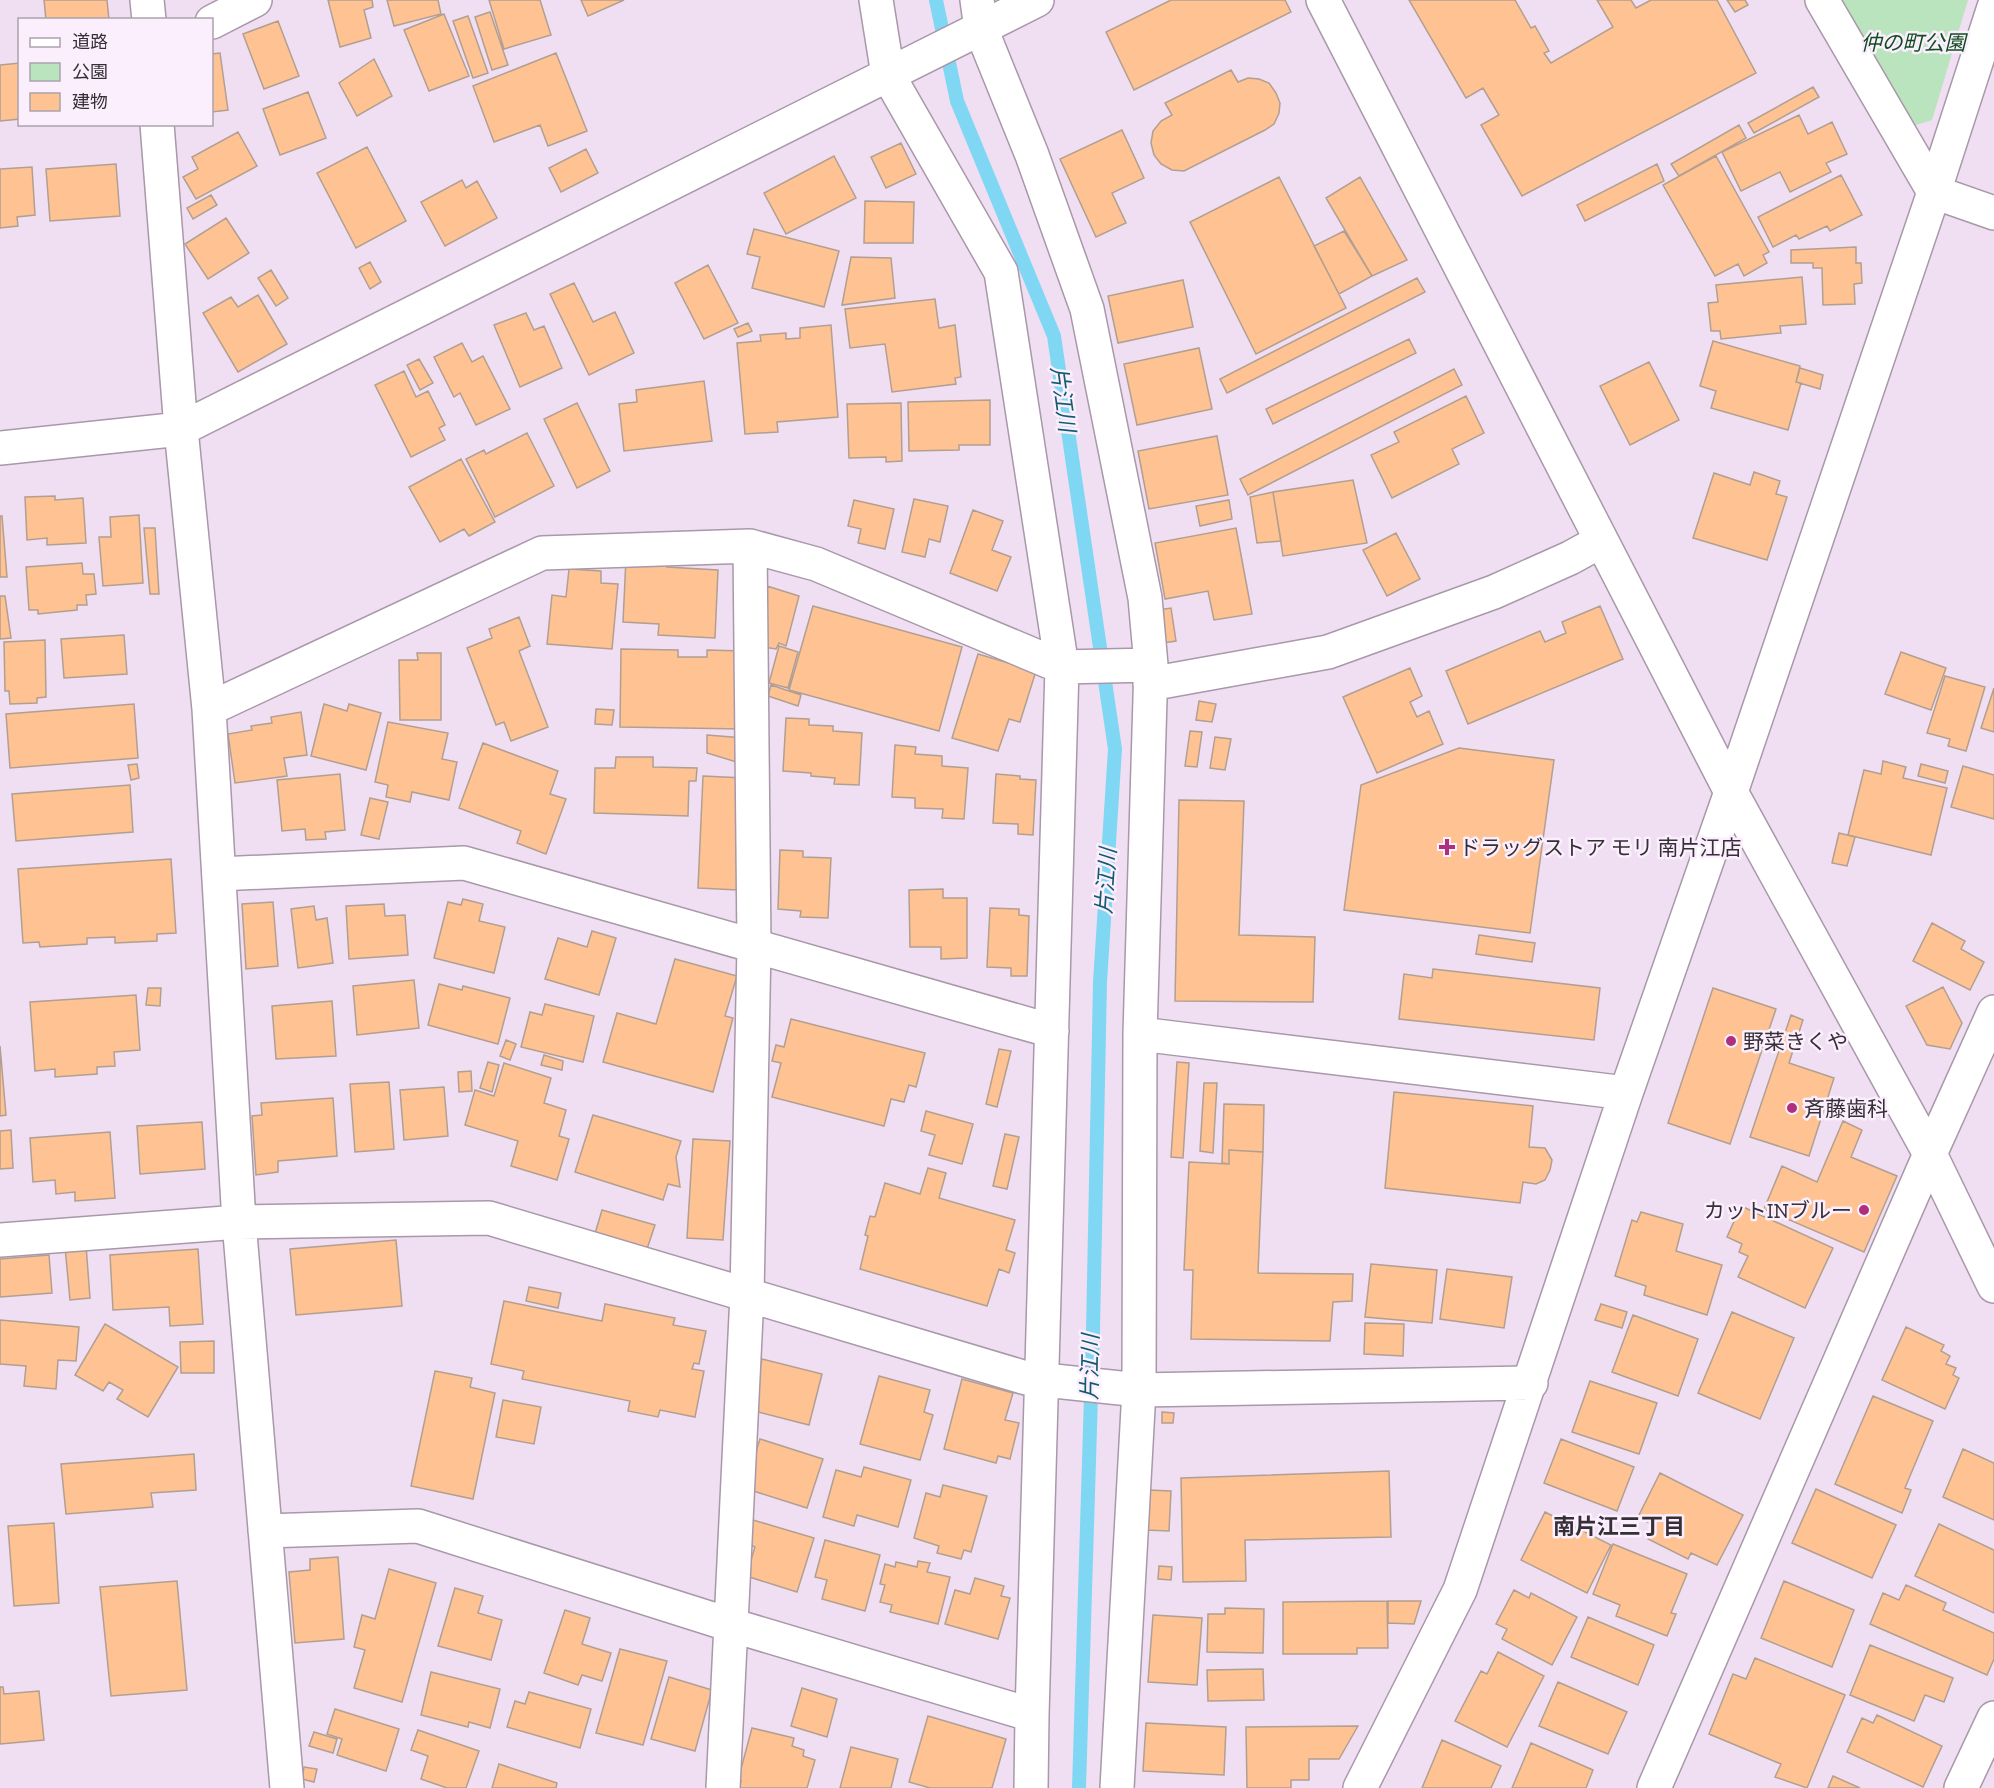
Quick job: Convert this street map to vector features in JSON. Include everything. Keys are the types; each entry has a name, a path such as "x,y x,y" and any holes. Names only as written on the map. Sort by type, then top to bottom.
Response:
{"street":[{"path":"147,0 149,18"},
{"path":"213,21 255,0"},
{"path":"876,0 888,75 1001,272 1062,667 1031,1788"},
{"path":"0,448 181,429 888,75 979,14 1037,0"},
{"path":"1323,0 1731,792 1930,1154 1994,1286"},
{"path":"1822,0 1934,192 1994,213"},
{"path":"1360,1788 1460,1590 1626,1093 1731,792 1934,192 1994,7"},
{"path":"979,14 1087,309 1145,598 1150,675 1140,1034 1139,1390 1118,1788"},
{"path":"157,126 181,429 209,709 239,1222 287,1788"},
{"path":"209,709 542,553 750,546 816,564 1062,667 1150,675 1328,652 1494,592 1570,558 1601,541"},
{"path":"723,1788 747,1295 754,946 750,546"},
{"path":"219,874 464,863 1052,1031"},
{"path":"1654,1788 1994,1012"},
{"path":"1140,1034 1626,1093"},
{"path":"0,1240 239,1222 489,1218 1026,1378 1139,1390 1531,1383"},
{"path":"265,1531 418,1526 731,1625 1032,1715"},
{"path":"1961,1788 1994,1718"}],"green space":[{"name":"仲の町公園","path":"1841,0 1968,0 1932,120 1913,126"}],"building":[{"path":"44,0 107,0 109,18 46,18"},
{"path":"328,0 372,0 373,7 364,10 371,38 340,47"},
{"path":"387,0 438,0 441,14 394,26"},
{"path":"489,0 540,0 551,35 504,49"},
{"path":"581,0 624,0 588,16"},
{"path":"1171,0 1285,0 1291,12 1134,90 1106,32"},
{"path":"1409,0 1515,0 1531,28 1535,26 1549,51 1544,53 1551,63 1613,27 1597,0 1631,0 1636,8 1651,0 1717,0 1756,73 1522,196 1481,125 1499,115 1483,88 1466,98"},
{"path":"1727,0 1745,0 1748,5 1735,12"},
{"path":"490,12 508,65 492,70 475,17"},
{"path":"444,14 469,76 429,91 404,30"},
{"path":"468,16 488,73 473,78 453,21"},
{"path":"278,21 299,76 264,89 243,34"},
{"path":"220,53 228,110 213,112 213,54"},
{"path":"556,53 587,131 548,146 540,125 494,142 473,86"},
{"path":"374,59 392,96 357,116 339,83"},
{"path":"18,63 18,119 0,121 0,65"},
{"path":"1231,70 1238,82 1248,78 1269,83 1280,103 1274,124 1184,171 1172,170 1161,164 1154,155 1151,143 1153,131 1161,121 1172,115 1165,103"},
{"path":"1813,87 1819,97 1754,133 1748,123"},
{"path":"308,92 326,138 280,155 263,109"},
{"path":"1799,115 1808,134 1832,122 1847,154 1826,163 1831,172 1790,192 1780,172 1741,191 1722,152"},
{"path":"1739,125 1746,138 1679,176 1671,164"},
{"path":"1122,130 1144,178 1112,193 1126,223 1096,237 1060,159"},
{"path":"238,132 257,166 196,199 183,177 198,169 192,157"},
{"path":"901,143 916,174 886,188 871,157"},
{"path":"367,147 406,221 356,248 317,173"},
{"path":"586,149 598,173 561,192 549,168"},
{"path":"834,156 856,198 786,234 764,193"},
{"path":"1716,156 1769,252 1763,255 1767,263 1744,276 1738,264 1715,276 1663,185"},
{"path":"116,164 120,216 50,221 46,169"},
{"path":"1657,164 1664,181 1585,221 1577,205"},
{"path":"32,167 35,215 17,217 18,226 0,228 0,169"},
{"path":"1841,175 1862,215 1830,231 1827,226 1799,239 1796,235 1773,247 1758,217"},
{"path":"1279,177 1346,308 1256,354 1190,222"},
{"path":"1360,177 1407,260 1372,276 1326,198"},
{"path":"462,180 466,188 477,181 497,218 445,246 421,202"},
{"path":"211,195 217,205 193,219 187,208"},
{"path":"865,201 914,202 913,243 864,243"},
{"path":"226,218 249,253 208,279 185,244"},
{"path":"754,229 839,251 824,307 752,288 760,257 747,254"},
{"path":"1344,231 1372,276 1339,294 1314,246"},
{"path":"1856,247 1856,263 1861,263 1862,283 1854,284 1855,304 1823,305 1822,268 1813,268 1813,263 1791,263 1791,250"},
{"path":"851,257 891,258 895,298 842,305"},
{"path":"370,262 381,282 370,289 359,268"},
{"path":"708,265 738,323 704,339 675,283"},
{"path":"271,270 288,298 276,306 258,278"},
{"path":"1802,277 1806,324 1780,326 1781,333 1721,339 1720,331 1711,331 1708,303 1718,302 1716,285"},
{"path":"1417,278 1425,292 1227,393 1220,379"},
{"path":"1183,280 1193,327 1118,343 1108,296"},
{"path":"574,283 593,322 615,312 634,353 589,375 550,294"},
{"path":"258,295 287,344 238,372 203,313 231,297 238,307"},
{"path":"935,299 939,328 955,325 961,377 955,378 956,384 892,392 885,344 850,348 845,309"},
{"path":"526,313 534,330 544,326 562,368 520,387 494,325"},
{"path":"748,323 752,331 738,337 734,329"},
{"path":"831,325 838,417 777,422 778,432 745,434 737,343 761,341 760,335 786,333 786,339 800,338 800,328"},
{"path":"1409,339 1416,353 1273,424 1266,409"},
{"path":"1713,341 1800,366 1796,382 1801,383 1788,430 1711,408 1716,391 1700,386"},
{"path":"462,343 472,362 483,356 510,409 476,425 460,393 454,397 434,357"},
{"path":"1199,348 1212,409 1137,425 1124,364"},
{"path":"419,359 433,383 420,390 407,365"},
{"path":"1649,362 1679,420 1630,445 1600,386"},
{"path":"1800,368 1823,375 1820,389 1796,382"},
{"path":"1454,369 1462,385 1248,495 1240,479"},
{"path":"404,371 416,397 428,391 445,425 439,428 445,440 411,457 375,385"},
{"path":"704,381 712,441 624,451 619,404 637,402 636,390"},
{"path":"1466,396 1484,433 1452,449 1459,464 1392,498 1371,455 1399,442 1394,432"},
{"path":"990,400 990,445 959,445 959,450 909,451 908,402"},
{"path":"577,403 610,471 577,488 544,419"},
{"path":"901,403 902,461 886,462 886,457 849,458 847,404"},
{"path":"527,433 554,486 495,517 466,459 484,450 486,454"},
{"path":"1217,436 1228,495 1149,509 1138,451"},
{"path":"461,459 495,522 469,536 464,529 440,542 409,487"},
{"path":"1754,472 1780,481 1776,494 1787,497 1767,560 1693,538 1714,473 1750,485"},
{"path":"1353,480 1367,543 1283,556 1273,492"},
{"path":"1273,492 1281,541 1257,543 1250,497"},
{"path":"55,496 55,500 83,498 86,543 47,545 47,538 27,540 25,497"},
{"path":"914,499 948,506 940,542 929,539 925,557 902,552"},
{"path":"854,500 894,509 885,549 858,543 861,529 848,526"},
{"path":"1229,500 1232,519 1200,526 1196,506"},
{"path":"973,510 1003,521 992,550 1011,557 997,591 950,573"},
{"path":"139,515 143,583 103,586 99,537 111,537 110,517"},
{"path":"0,516 2,516 7,577 0,577"},
{"path":"144,528 155,528 159,594 150,594"},
{"path":"1236,528 1252,614 1214,620 1208,591 1165,599 1155,543"},
{"path":"1396,533 1420,579 1387,596 1363,550"},
{"path":"626,558 667,560 667,567 718,570 715,638 658,635 659,624 623,622"},
{"path":"82,563 83,574 94,574 96,594 86,595 87,605 77,605 77,610 38,614 38,610 29,610 26,567"},
{"path":"569,569 601,571 601,583 618,584 612,649 547,644 552,595 566,597"},
{"path":"767,586 799,596 786,646 779,643 776,649 764,647"},
{"path":"0,596 5,596 11,638 0,639"},
{"path":"813,606 962,647 939,731 789,690"},
{"path":"1600,606 1623,659 1468,724 1446,671 1540,631 1545,642 1566,633 1562,622"},
{"path":"1171,608 1176,641 1163,643 1158,610"},
{"path":"519,617 530,646 519,651 548,727 511,741 504,722 496,725 467,648 492,638 489,629"},
{"path":"124,635 127,674 64,678 61,639"},
{"path":"45,640 46,697 37,698 37,703 10,704 9,691 5,691 4,642"},
{"path":"779,646 798,652 788,688 769,683"},
{"path":"621,649 678,650 678,657 707,657 707,650 743,651 742,729 620,727"},
{"path":"1901,652 1946,668 1931,710 1885,694"},
{"path":"417,653 441,653 441,720 400,720 399,660 418,660"},
{"path":"978,654 1036,671 1020,722 1009,719 998,751 952,738"},
{"path":"1410,668 1422,696 1410,702 1417,717 1429,711 1443,744 1377,773 1343,697"},
{"path":"1945,676 1985,687 1966,751 1948,746 1950,739 1927,733"},
{"path":"771,685 801,695 798,706 768,696"},
{"path":"1994,688 1994,732 1981,728"},
{"path":"1199,701 1216,704 1212,722 1196,720"},
{"path":"134,704 138,758 10,768 6,714"},
{"path":"324,704 347,711 349,704 381,713 366,770 311,756"},
{"path":"596,709 614,710 612,725 595,724"},
{"path":"301,712 307,755 284,758 287,776 235,783 228,734 252,730 251,726 272,723 271,717"},
{"path":"786,718 809,719 809,725 833,726 833,731 862,733 859,785 834,784 835,778 783,771"},
{"path":"388,722 448,733 442,759 457,762 449,800 412,792 410,802 386,797 388,785 375,782"},
{"path":"1190,731 1202,732 1197,767 1185,766"},
{"path":"707,735 744,738 743,764 707,753"},
{"path":"1215,737 1231,739 1225,770 1210,768"},
{"path":"483,743 558,771 550,794 566,799 546,854 517,843 521,831 459,808"},
{"path":"895,745 916,747 915,754 942,756 942,766 968,768 964,819 942,818 943,809 915,808 915,798 892,797"},
{"name":"ドラッグストア モリ 南片江店","path":"1459,748 1554,760 1530,933 1344,910 1361,785"},
{"path":"616,757 653,757 653,767 697,768 696,781 689,781 688,816 594,813 595,768 615,768"},
{"path":"1883,761 1906,767 1903,778 1947,788 1931,855 1848,835 1864,770 1881,774"},
{"path":"137,764 139,778 131,780 128,765"},
{"path":"1921,764 1948,771 1945,783 1918,776"},
{"path":"1963,766 1994,775 1994,819 1951,807"},
{"path":"340,774 345,830 325,832 326,839 306,840 305,829 282,831 277,780"},
{"path":"996,774 1036,780 1033,835 1018,834 1018,824 993,823"},
{"path":"703,776 744,778 738,890 698,888"},
{"path":"130,785 133,832 16,841 12,794"},
{"path":"370,798 388,802 379,839 361,835"},
{"path":"1179,800 1244,801 1239,935 1315,937 1313,1002 1175,1001"},
{"path":"1839,833 1855,837 1847,866 1832,863"},
{"path":"780,850 803,851 803,857 831,858 828,918 800,917 801,911 778,909"},
{"path":"171,859 176,933 157,934 157,941 115,943 115,937 87,938 87,944 40,947 39,942 23,943 18,869"},
{"path":"943,889 943,898 967,898 967,958 941,959 941,947 910,947 909,890"},
{"path":"463,899 483,904 479,921 505,927 494,973 434,958 448,902 461,905"},
{"path":"273,902 278,966 246,969 242,904"},
{"path":"384,904 385,916 405,915 408,955 349,959 346,906"},
{"path":"314,906 316,920 327,918 333,963 298,968 291,909"},
{"path":"990,908 1019,909 1019,915 1029,916 1027,976 1011,976 1011,968 987,967"},
{"path":"1932,923 1965,941 1961,949 1984,962 1970,990 1913,961"},
{"path":"592,931 616,938 599,995 545,979 558,938 587,947"},
{"path":"1479,935 1535,943 1532,962 1476,954"},
{"path":"675,959 737,976 725,1016 733,1018 713,1092 603,1062 617,1013 656,1024"},
{"path":"1433,969 1600,988 1594,1040 1399,1019 1404,974 1432,978"},
{"path":"414,980 419,1028 357,1035 353,986"},
{"path":"439,984 462,990 463,986 510,998 498,1044 428,1025"},
{"path":"1943,987 1962,1023 1950,1049 1927,1045 1906,1006"},
{"path":"148,988 161,988 160,1006 146,1005"},
{"path":"1713,988 1776,1009 1730,1144 1668,1123"},
{"path":"136,995 140,1050 114,1052 115,1066 97,1067 97,1074 55,1077 55,1069 35,1071 30,1002"},
{"path":"332,1001 336,1056 276,1059 272,1006"},
{"path":"545,1004 594,1016 583,1062 521,1047 530,1012 542,1015"},
{"name":"斉藤歯科","path":"1791,1015 1803,1020 1789,1063 1834,1078 1809,1156 1750,1137"},
{"path":"791,1019 925,1053 916,1087 909,1085 904,1102 891,1099 884,1126 772,1097 781,1063 772,1061 776,1045 784,1047"},
{"path":"506,1040 516,1044 510,1060 500,1056"},
{"path":"0,1046 6,1115 0,1116"},
{"path":"999,1049 1011,1051 997,1107 986,1104"},
{"path":"544,1055 563,1061 562,1070 541,1065"},
{"path":"488,1062 499,1065 492,1092 480,1088"},
{"path":"1177,1062 1189,1063 1183,1158 1171,1157"},
{"path":"504,1063 551,1078 544,1103 566,1110 559,1136 569,1139 557,1180 511,1166 518,1141 465,1125 475,1090 494,1096"},
{"path":"471,1071 472,1091 459,1092 458,1072"},
{"path":"389,1082 394,1149 355,1152 350,1084"},
{"path":"1204,1083 1217,1083 1213,1153 1200,1151"},
{"path":"444,1087 448,1136 404,1140 400,1090"},
{"path":"1394,1092 1533,1106 1529,1147 1545,1148 1552,1160 1545,1180 1536,1184 1523,1182 1520,1203 1385,1188"},
{"path":"333,1098 337,1156 278,1161 278,1172 256,1175 252,1116 262,1115 261,1103"},
{"path":"1224,1104 1264,1105 1263,1152 1229,1150 1229,1164 1222,1163"},
{"path":"926,1111 973,1124 962,1164 929,1155 935,1135 921,1131"},
{"path":"593,1115 681,1141 676,1157 680,1187 668,1184 663,1200 575,1172"},
{"path":"1843,1121 1862,1130 1851,1157 1897,1176 1864,1252 1764,1209 1782,1166 1817,1182"},
{"path":"202,1122 205,1169 140,1174 137,1126"},
{"path":"11,1130 13,1168 0,1169 0,1131"},
{"path":"110,1132 115,1198 75,1201 75,1192 56,1194 55,1180 33,1182 30,1138"},
{"path":"1005,1134 1019,1137 1007,1189 993,1186"},
{"path":"693,1139 730,1141 723,1240 687,1238"},
{"path":"1229,1150 1263,1152 1258,1273 1353,1274 1352,1301 1333,1302 1330,1341 1191,1339 1193,1270 1184,1270 1189,1162 1229,1164"},
{"path":"928,1168 946,1173 939,1198 1015,1220 1006,1250 1015,1253 1009,1273 999,1269 987,1306 860,1269 870,1216 875,1217 885,1183 920,1194"},
{"path":"1741,1206 1833,1248 1805,1308 1738,1277 1748,1256 1739,1252 1742,1244 1727,1237"},
{"path":"602,1210 655,1225 646,1252 594,1237"},
{"path":"1641,1212 1683,1224 1676,1251 1722,1265 1707,1315 1644,1295 1646,1286 1615,1276 1632,1220 1637,1222"},
{"path":"396,1240 402,1306 296,1315 290,1249"},
{"path":"86,1245 90,1298 70,1300 65,1247"},
{"path":"198,1249 203,1324 170,1326 169,1307 113,1310 110,1255"},
{"path":"49,1255 52,1293 0,1297 0,1259"},
{"path":"1371,1264 1437,1270 1432,1323 1365,1317"},
{"path":"1447,1269 1512,1277 1504,1328 1440,1319"},
{"path":"529,1287 561,1293 558,1308 526,1301"},
{"path":"504,1301 602,1321 605,1304 675,1318 673,1325 706,1331 699,1364 694,1363 692,1369 704,1371 695,1417 660,1410 658,1417 628,1411 630,1401 522,1379 524,1371 491,1364"},
{"path":"1601,1304 1627,1312 1622,1328 1595,1320"},
{"path":"1732,1312 1794,1338 1760,1419 1698,1393"},
{"path":"1633,1315 1698,1339 1678,1396 1612,1372"},
{"path":"0,1320 79,1327 76,1361 58,1360 56,1389 24,1386 26,1366 0,1364"},
{"path":"1365,1323 1404,1324 1403,1356 1364,1354"},
{"path":"105,1324 178,1367 148,1417 117,1399 123,1390 109,1382 103,1391 75,1375"},
{"path":"1906,1327 1944,1345 1941,1351 1950,1356 1946,1364 1956,1368 1953,1375 1959,1378 1945,1409 1882,1380"},
{"path":"214,1341 214,1373 181,1373 180,1342"},
{"path":"762,1359 822,1374 809,1425 750,1410"},
{"path":"435,1371 472,1378 470,1387 495,1393 473,1499 411,1486"},
{"path":"879,1376 930,1390 924,1412 933,1415 920,1460 860,1444"},
{"path":"962,1379 1013,1393 1005,1420 1019,1423 1010,1459 998,1456 996,1463 944,1449"},
{"path":"1590,1381 1657,1403 1639,1454 1572,1432"},
{"path":"1873,1396 1933,1421 1905,1488 1911,1490 1902,1513 1835,1484"},
{"path":"503,1400 541,1407 534,1444 496,1437"},
{"path":"1162,1412 1174,1413 1173,1423 1162,1423"},
{"path":"760,1439 823,1459 807,1508 744,1488"},
{"path":"1561,1439 1634,1467 1617,1511 1544,1483"},
{"path":"1963,1449 1994,1463 1994,1520 1943,1497"},
{"path":"194,1454 196,1490 151,1493 153,1507 66,1514 61,1464"},
{"path":"864,1467 911,1480 898,1527 857,1515 854,1526 823,1517 836,1470 861,1477"},
{"path":"1389,1471 1391,1537 1245,1540 1246,1581 1183,1582 1181,1478"},
{"path":"1660,1473 1743,1515 1717,1565 1691,1553 1688,1559 1648,1539 1655,1526 1638,1517"},
{"path":"943,1485 987,1496 971,1552 964,1550 961,1559 937,1553 939,1546 914,1538 926,1493 940,1497"},
{"path":"1816,1489 1896,1525 1872,1578 1792,1543"},
{"path":"1148,1490 1171,1491 1169,1531 1146,1530"},
{"path":"1545,1512 1611,1545 1587,1593 1521,1560"},
{"path":"743,1517 814,1538 797,1592 746,1576 755,1547 748,1544"},
{"path":"54,1523 59,1603 14,1606 8,1526"},
{"path":"1939,1524 1994,1550 1994,1613 1915,1576"},
{"path":"825,1540 880,1555 865,1611 822,1599 827,1580 815,1577"},
{"path":"1613,1544 1687,1574 1671,1613 1676,1614 1667,1636 1616,1616 1620,1605 1593,1594"},
{"path":"338,1557 344,1639 295,1643 289,1572 310,1570 310,1559"},
{"path":"918,1561 930,1563 927,1572 950,1577 938,1624 890,1612 892,1605 880,1602 885,1585 880,1584 885,1564 895,1567 896,1562 917,1567"},
{"path":"1159,1566 1172,1567 1171,1580 1158,1579"},
{"path":"389,1569 436,1583 402,1702 354,1688 365,1650 354,1647 362,1615 375,1619"},
{"path":"975,1578 1004,1586 1001,1596 1010,1598 998,1639 945,1624 955,1590 970,1594"},
{"path":"177,1581 187,1690 111,1696 100,1587"},
{"path":"1784,1581 1854,1610 1832,1667 1761,1638"},
{"path":"1906,1585 1946,1603 1943,1610 1994,1633 1994,1659 1987,1675 1870,1624 1883,1593 1899,1600"},
{"path":"455,1588 483,1596 478,1613 502,1620 491,1660 438,1646"},
{"path":"1514,1590 1529,1598 1531,1593 1577,1617 1552,1665 1502,1639 1507,1629 1496,1624"},
{"path":"1387,1601 1388,1648 1357,1648 1357,1654 1283,1654 1283,1602"},
{"path":"1388,1601 1421,1601 1414,1624 1388,1623"},
{"path":"1225,1608 1264,1609 1263,1653 1207,1652 1208,1614 1225,1614"},
{"path":"565,1610 590,1618 582,1644 611,1653 602,1681 582,1675 578,1685 544,1673"},
{"path":"1153,1615 1202,1618 1197,1685 1148,1682"},
{"path":"1588,1617 1654,1645 1638,1685 1571,1657"},
{"path":"1870,1645 1953,1678 1944,1702 1925,1695 1914,1721 1850,1695"},
{"path":"620,1649 667,1661 643,1745 596,1733"},
{"path":"1498,1652 1544,1676 1507,1747 1455,1721 1481,1671 1487,1674"},
{"path":"1755,1658 1845,1695 1807,1788 1775,1777 1781,1764 1709,1734 1733,1674 1746,1679"},
{"path":"1263,1669 1264,1700 1208,1701 1207,1670"},
{"path":"431,1672 500,1689 490,1728 469,1722 468,1727 421,1715"},
{"path":"669,1677 712,1690 695,1751 651,1739"},
{"path":"1558,1682 1627,1712 1608,1754 1539,1726"},
{"path":"0,1687 3,1687 4,1694 39,1691 44,1740 0,1744"},
{"path":"802,1688 837,1699 827,1737 791,1726"},
{"path":"529,1692 591,1709 580,1748 507,1727 515,1701 525,1704"},
{"path":"335,1709 399,1729 386,1771 337,1755 342,1739 327,1734"},
{"path":"1877,1715 1942,1746 1923,1787 1847,1752 1862,1718 1873,1723"},
{"path":"928,1716 1006,1739 992,1788 930,1788 909,1782"},
{"path":"1146,1723 1226,1727 1224,1775 1143,1771"},
{"path":"1358,1726 1339,1759 1309,1759 1309,1780 1291,1780 1291,1788 1247,1788 1246,1727"},
{"path":"752,1728 794,1738 792,1746 804,1750 803,1756 815,1760 807,1788 739,1788 741,1781 738,1780"},
{"path":"418,1730 479,1751 466,1788 447,1788 421,1779 428,1756 411,1750"},
{"path":"314,1732 337,1739 333,1753 309,1746"},
{"path":"1442,1740 1501,1766 1491,1788 1422,1788"},
{"path":"1531,1743 1593,1770 1586,1788 1512,1788"},
{"path":"851,1747 898,1759 891,1788 840,1788"},
{"path":"499,1764 557,1783 556,1788 492,1788"},
{"path":"304,1767 317,1769 314,1782 302,1779"},
{"path":"1833,1776 1860,1788 1828,1788"}],"waterway":[{"name":"片江川","path":"936,0 957,101 1054,336 1115,749 1100,982 1093,1330 1079,1788"}],"place":[{"name":"ドラッグストア モリ 南片江店","path":"1447,847"},
{"name":"野菜きくや","path":"1731,1041"},
{"name":"斉藤歯科","path":"1792,1108"},
{"name":"カットINブルー","path":"1864,1210"}],"district":[{"name":"南片江三丁目","path":"1619,1526"}]}
